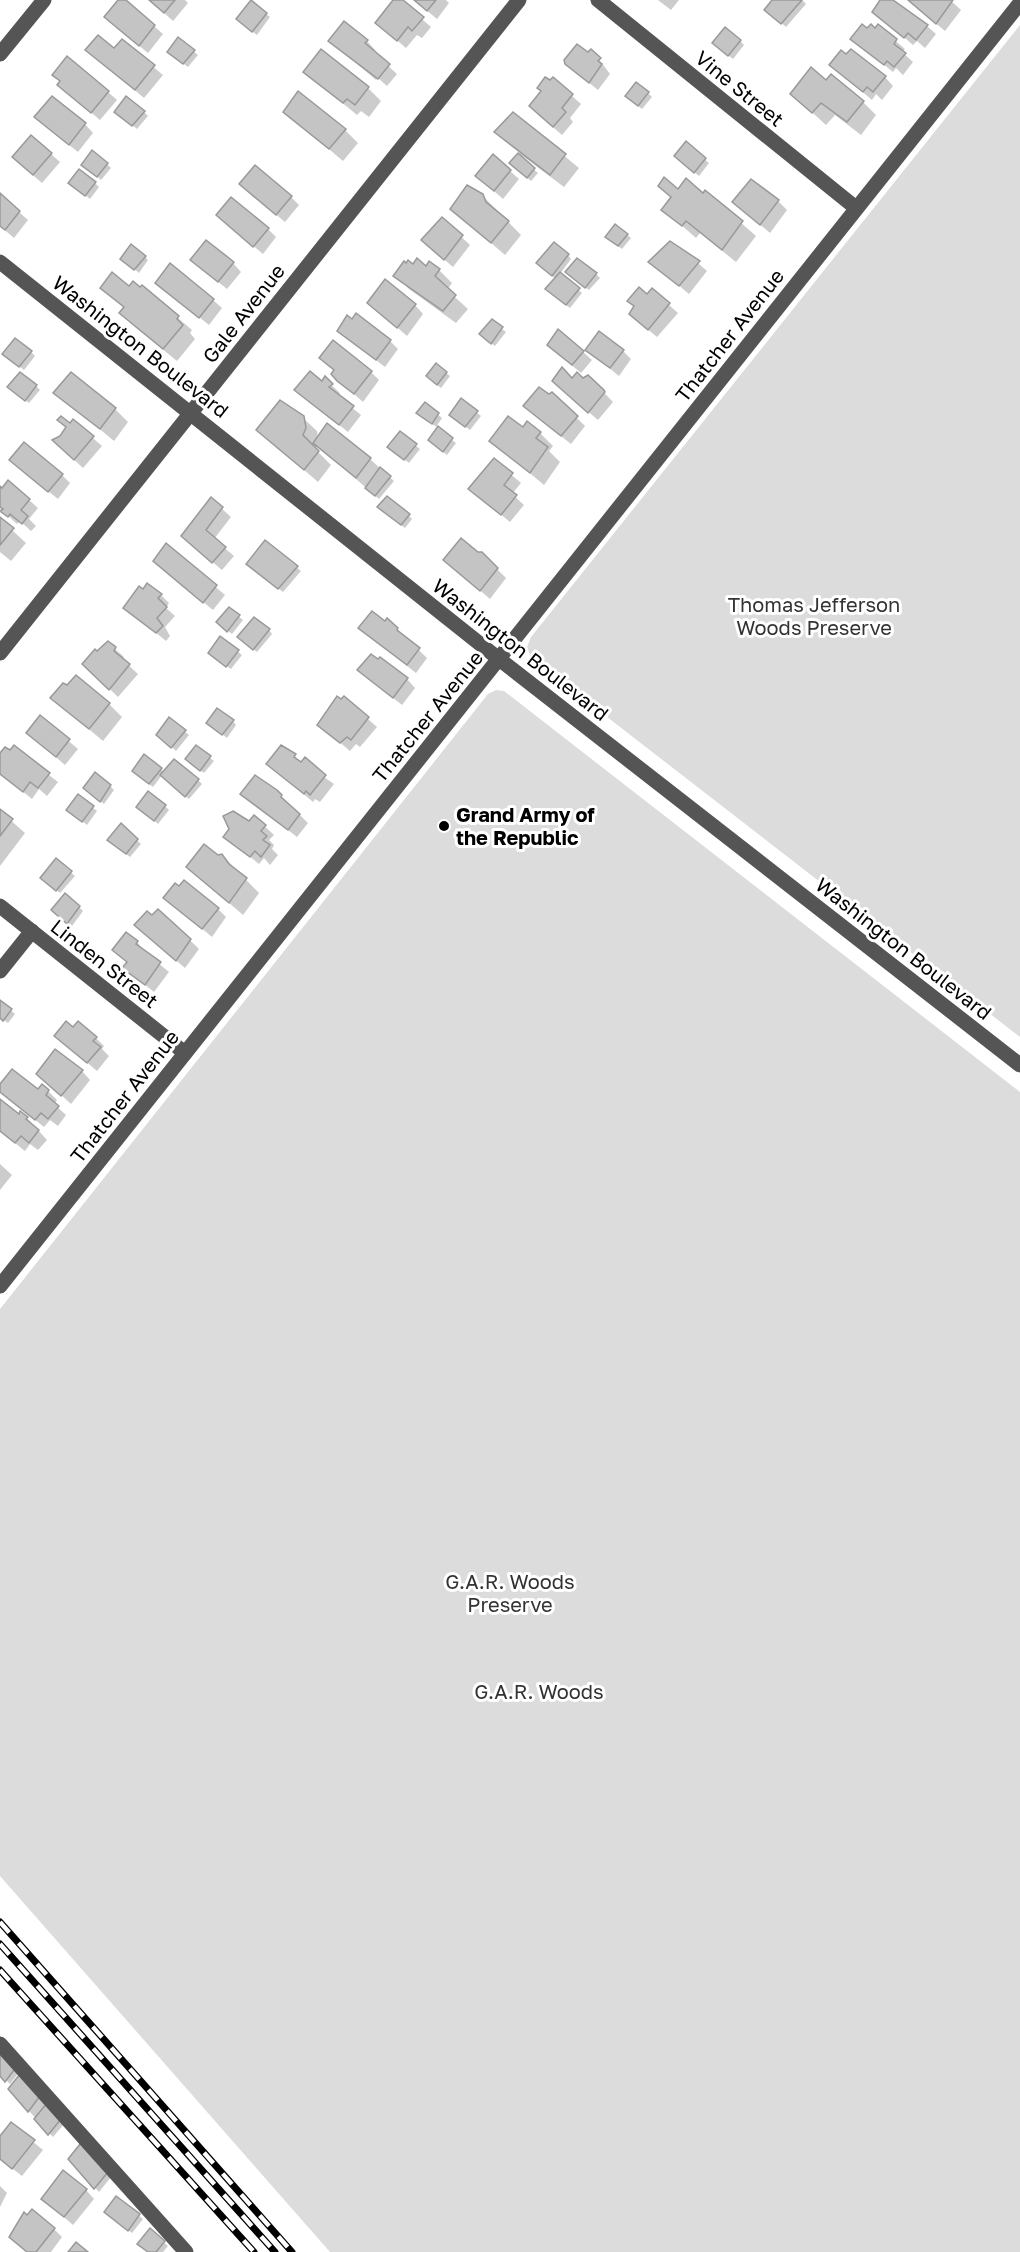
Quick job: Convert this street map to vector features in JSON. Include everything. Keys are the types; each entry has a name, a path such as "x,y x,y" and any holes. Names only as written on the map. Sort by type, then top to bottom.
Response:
{"street":[{"path":"0,54 44,0"},
{"name":"Gale Avenue","path":"0,653 519,0"},
{"name":"Vine Street","path":"598,0 856,208"},
{"name":"Thatcher Avenue","path":"0,1286 1020,3"},
{"name":"Washington Boulevard","path":"0,262 191,412 499,660 1020,1065"},
{"name":"Linden Street","path":"0,906 185,1053"},
{"path":"0,971 32,931"},
{"path":"0,2044 186,2252"}],"green space":[{"name":"Thomas Jefferson Woods Preserve","path":"1020,25 1020,1037 531,658 527,647 531,637"},
{"name":"G.A.R. Woods","path":"496,690 504,691 1020,1092 1020,2252 330,2252 0,1876 0,1309 488,694"}],"building":[{"path":"118,0 126,0 155,25 139,46 104,17"},
{"path":"149,0 175,0 164,13"},
{"path":"251,0 267,13 252,32 236,19"},
{"path":"393,0 403,0 424,17 412,31 408,27 397,41 375,23"},
{"path":"414,0 436,0 427,11"},
{"path":"772,0 802,0 781,24 764,10"},
{"path":"880,0 893,0 928,25 916,40 908,33 904,38 872,12"},
{"path":"908,0 953,0 936,24"},
{"path":"344,21 368,40 365,43 390,64 378,79 328,41"},
{"path":"862,24 867,28 871,24 875,28 878,24 897,39 894,44 906,53 894,67 887,61 884,65 850,39"},
{"path":"725,27 741,40 728,56 712,43"},
{"path":"98,35 114,48 122,39 155,65 135,90 85,50"},
{"path":"178,37 195,50 183,64 167,52"},
{"path":"577,44 588,52 591,49 601,58 598,61 602,64 589,83 565,64 564,60"},
{"path":"321,49 369,87 355,105 347,99 343,103 303,72"},
{"path":"851,49 886,76 873,92 867,87 863,92 829,65 841,50 846,54"},
{"path":"67,56 109,91 91,113 57,85 60,81 52,75"},
{"path":"811,67 826,80 831,74 864,101 847,122 821,103 812,113 790,94"},
{"path":"545,77 550,80 553,77 573,94 562,108 566,112 553,127 529,106 541,91 537,88"},
{"path":"636,82 649,92 638,106 625,96"},
{"path":"298,91 346,129 329,149 283,112"},
{"path":"52,96 86,123 69,145 34,117"},
{"path":"126,96 145,111 132,126 114,112"},
{"path":"513,112 566,154 550,175 494,132"},
{"path":"31,135 52,153 33,175 12,157"},
{"path":"686,141 706,158 694,173 674,156"},
{"path":"92,150 108,163 97,177 81,165"},
{"path":"518,153 535,168 527,178 509,163"},
{"path":"493,154 511,170 494,191 475,176"},
{"path":"255,165 292,196 276,215 239,184"},
{"path":"79,169 96,182 85,196 68,183"},
{"path":"664,177 678,189 686,178 703,193 705,190 743,221 722,250 686,221 682,226 661,210 671,197 658,186"},
{"path":"751,179 779,200 760,225 732,202"},
{"path":"467,185 483,194 486,202 509,221 491,243 450,209"},
{"path":"0,193 20,211 5,230 0,226"},
{"path":"231,197 269,228 253,247 216,215"},
{"path":"442,217 463,235 444,260 421,240"},
{"path":"615,224 628,234 618,246 605,237"},
{"path":"206,240 234,262 218,282 190,260"},
{"path":"670,241 700,261 679,286 648,262"},
{"path":"554,242 569,254 552,276 536,263"},
{"path":"131,244 146,256 134,270 120,259"},
{"path":"417,258 426,266 429,261 440,269 435,276 456,295 443,311 393,276 404,261 406,263 408,260 413,264"},
{"path":"577,258 597,273 585,288 565,272"},
{"path":"170,263 214,299 199,318 155,283"},
{"path":"112,272 129,286 133,281 140,287 142,285 179,316 177,319 183,325 163,349 119,313 124,307 100,288"},
{"path":"560,272 580,288 566,305 545,289"},
{"path":"385,279 416,304 397,328 367,303"},
{"path":"639,287 647,294 652,288 670,303 648,330 629,314 634,306 627,301"},
{"path":"356,313 391,340 376,360 337,331 347,315 352,319"},
{"path":"492,319 503,327 491,344 479,334"},
{"path":"558,329 584,351 572,365 547,345"},
{"path":"599,331 624,350 610,368 585,350"},
{"path":"15,338 32,351 19,367 2,354"},
{"path":"333,340 372,371 354,394 337,381 331,374 334,370 319,358"},
{"path":"436,363 447,372 437,385 426,376"},
{"path":"562,367 572,378 577,372 583,378 588,375 604,390 605,392 588,413 552,381"},
{"path":"310,371 322,381 325,376 333,384 329,387 354,406 339,425 294,390"},
{"path":"20,372 37,385 25,401 7,387"},
{"path":"71,372 116,408 100,429 53,393"},
{"path":"539,387 549,394 552,392 578,416 561,436 523,406"},
{"path":"461,398 478,411 465,427 449,415"},
{"path":"280,400 304,416 306,428 303,435 319,451 304,470 256,430"},
{"path":"425,402 439,413 432,424 416,413"},
{"path":"61,416 70,423 73,419 94,436 74,460 52,440 60,436 66,427 57,420"},
{"path":"508,416 523,427 527,421 541,432 536,438 548,447 530,473 489,441"},
{"path":"327,423 371,458 356,478 313,443"},
{"path":"438,426 453,438 443,452 428,440"},
{"path":"400,431 417,444 404,460 387,447"},
{"path":"24,442 63,474 48,492 9,460"},
{"path":"494,458 513,473 504,485 517,495 501,515 468,489"},
{"path":"380,467 391,476 375,496 365,488"},
{"path":"8,480 30,499 21,510 28,516 22,524 10,514 8,517 0,511 3,509 0,507 0,486 2,488"},
{"path":"387,496 410,514 401,525 377,507"},
{"path":"211,497 223,507 206,530 226,547 212,563 181,536"},
{"path":"0,517 14,528 0,545"},
{"path":"461,538 478,552 482,552 498,568 480,591 443,560"},
{"path":"265,540 298,566 278,589 246,564"},
{"path":"166,543 217,585 203,603 153,561"},
{"path":"147,583 162,594 158,598 167,607 157,618 163,626 156,633 123,608 139,586 143,589"},
{"path":"229,607 240,615 227,632 216,622"},
{"path":"372,611 385,621 387,618 398,628 397,630 420,648 407,665 358,628"},
{"path":"254,617 270,629 253,650 237,637"},
{"path":"220,636 239,650 226,667 208,653"},
{"path":"108,641 116,647 114,651 130,664 109,690 82,664 95,649 97,651"},
{"path":"371,654 378,659 380,657 408,678 393,698 357,670"},
{"path":"76,675 110,703 89,729 50,698 63,683 67,685"},
{"path":"337,696 341,699 344,696 369,717 351,740 347,737 340,743 317,725"},
{"path":"217,708 234,720 222,735 206,723"},
{"path":"40,715 70,739 56,757 26,733"},
{"path":"169,717 186,730 171,748 156,735"},
{"path":"14,745 50,773 38,788 30,782 23,792 0,774 0,753 5,747 10,750"},
{"path":"196,745 211,756 200,771 185,759"},
{"path":"281,745 296,754 294,757 301,762 305,757 326,775 310,795 306,791 304,794 266,764"},
{"path":"144,754 162,768 149,784 132,771"},
{"path":"174,759 199,779 185,797 160,775"},
{"path":"95,772 111,785 100,802 83,788"},
{"path":"255,775 277,790 282,795 281,797 300,814 288,830 240,794"},
{"path":"148,791 166,805 154,821 136,807"},
{"path":"78,794 94,806 82,822 66,810"},
{"path":"0,809 13,819 0,836"},
{"path":"233,811 249,821 254,815 266,825 261,831 267,836 263,840 270,845 261,857 255,851 250,857 223,837 229,829 223,816"},
{"path":"121,823 138,839 126,854 107,840"},
{"path":"204,844 218,855 222,854 229,864 247,878 229,903 186,867"},
{"path":"56,858 72,871 56,891 40,878"},
{"path":"184,880 219,908 202,929 163,898 175,883 179,886"},
{"path":"65,893 80,906 67,924 51,910"},
{"path":"158,909 191,939 176,961 134,925 147,911 152,915"},
{"path":"126,932 138,941 136,944 161,962 145,985 122,968 127,962 112,950"},
{"path":"0,1000 12,1009 3,1021 0,1018"},
{"path":"66,1021 73,1027 78,1021 97,1037 93,1041 101,1047 87,1063 54,1036"},
{"path":"55,1049 83,1070 61,1096 36,1074"},
{"path":"12,1069 38,1089 42,1084 49,1090 46,1095 59,1106 48,1119 41,1113 35,1120 0,1092 0,1084"},
{"path":"0,1099 19,1114 20,1111 28,1117 26,1119 39,1130 29,1143 21,1136 15,1143 0,1131"},
{"path":"0,2047 17,2066 5,2082 0,2076"},
{"path":"20,2074 40,2096 28,2112 8,2089"},
{"path":"47,2103 61,2119 48,2135 34,2119"},
{"path":"11,2122 35,2140 12,2169 0,2159 0,2136"},
{"path":"81,2143 108,2172 94,2189 68,2159"},
{"path":"63,2170 87,2189 64,2217 41,2199"},
{"path":"116,2196 140,2214 128,2231 104,2212"},
{"path":"32,2209 55,2228 36,2252 27,2252 9,2237 24,2212 27,2215"},
{"path":"150,2228 165,2241 156,2252 148,2252 137,2244"},
{"path":"76,2242 88,2252 68,2252"}],"railway":[{"path":"0,1922 292,2252"},
{"path":"0,1944 275,2252"},
{"path":"0,1970 254,2252"}],"place":[{"name":"Grand Army of the Republic","path":"444,826"}],"park label":[{"name":"G.A.R. Woods Preserve","path":"510,1592"}]}
